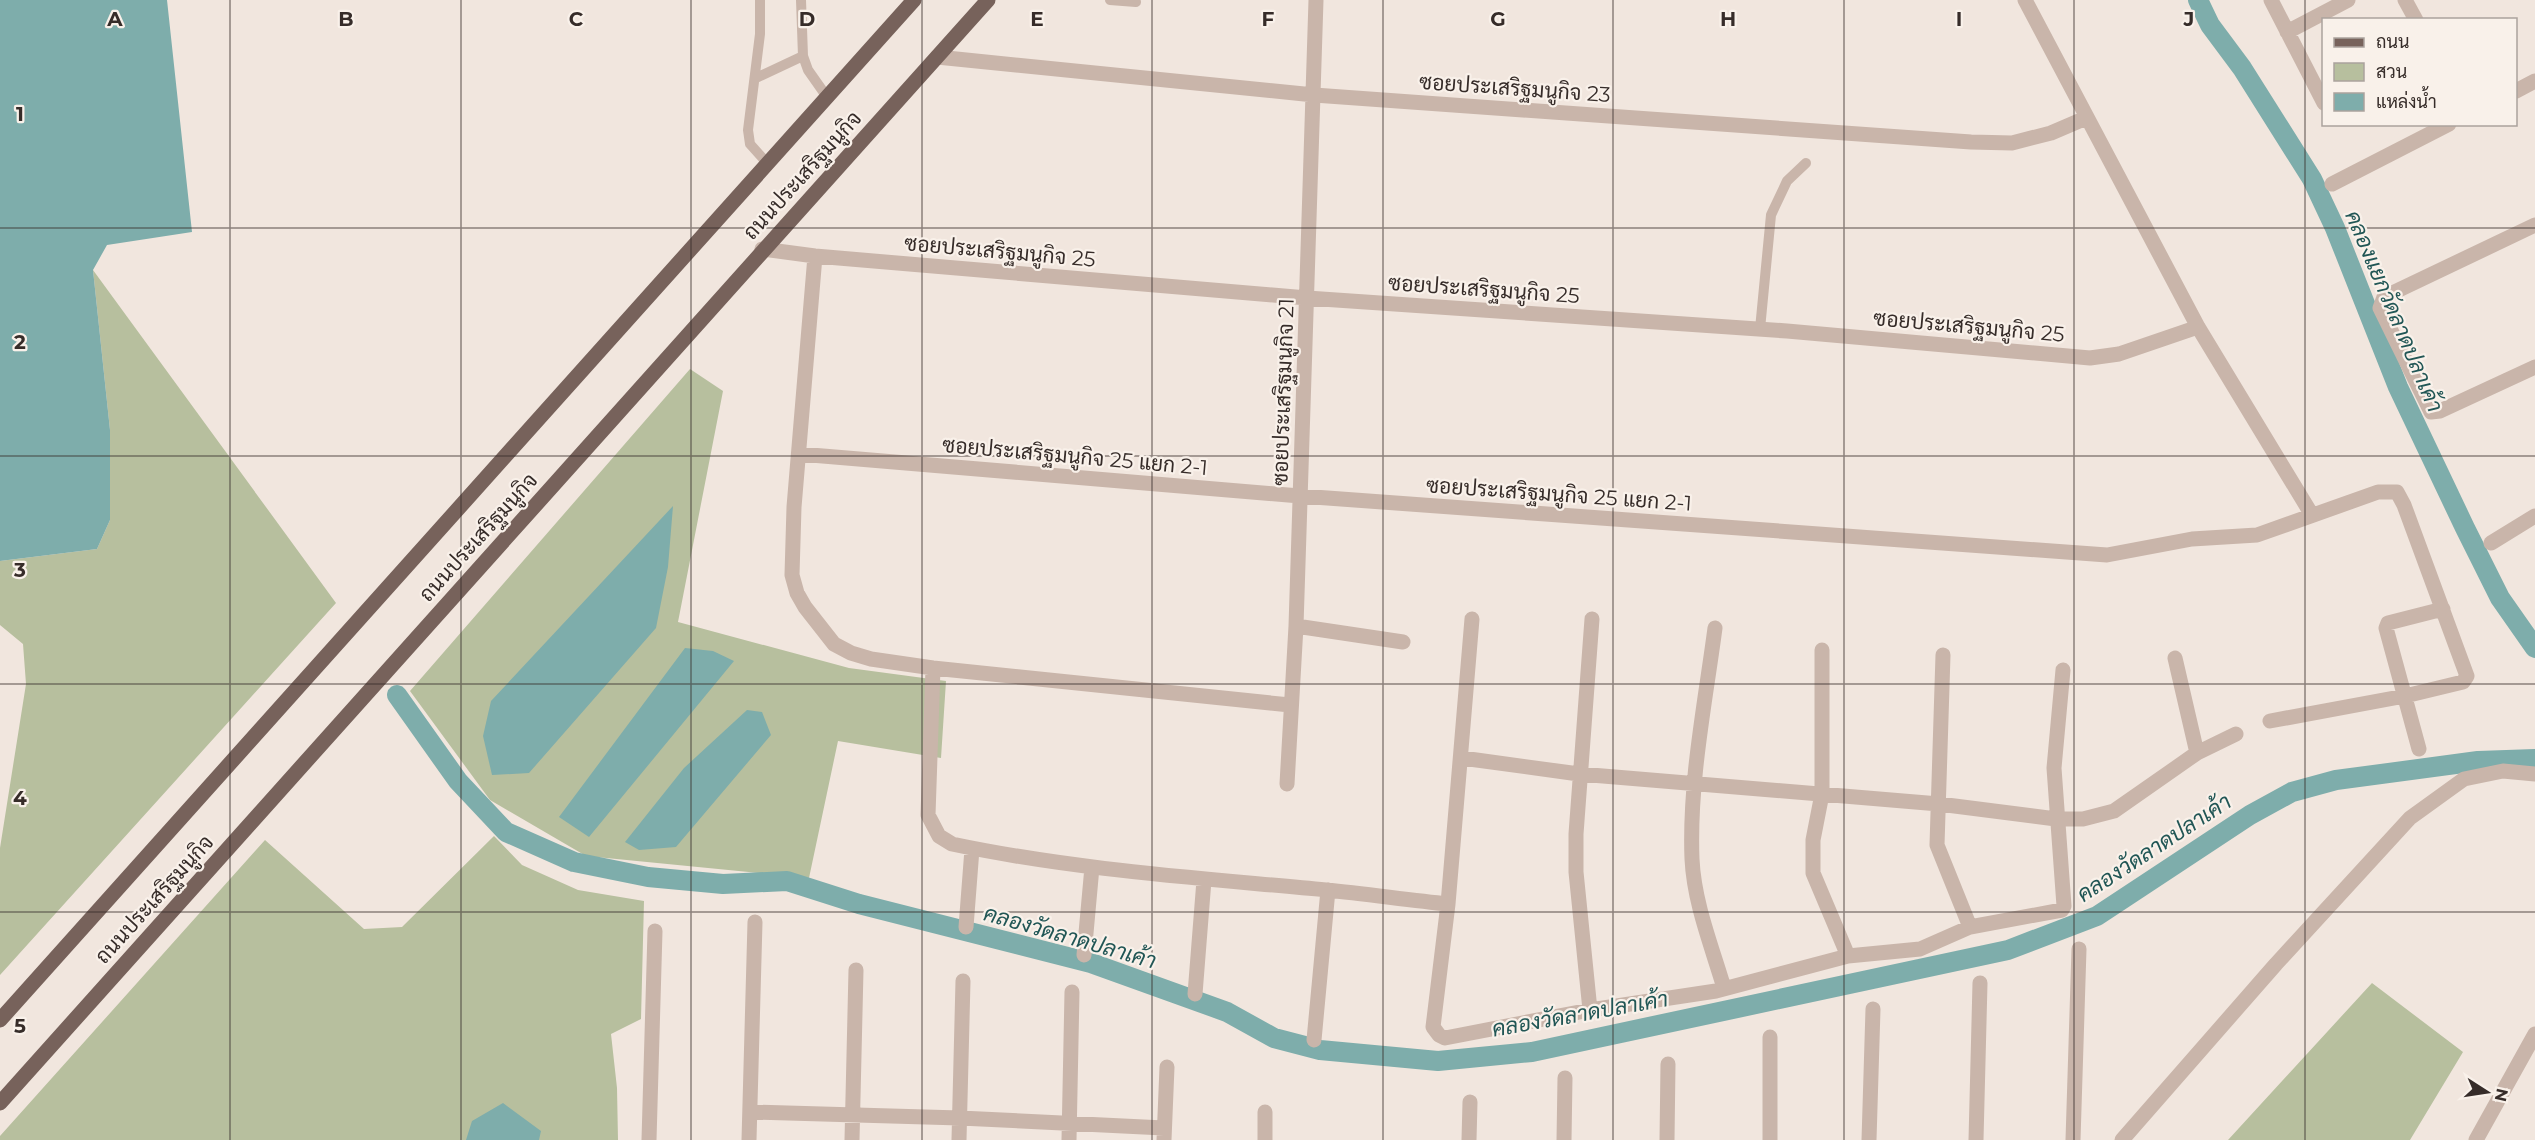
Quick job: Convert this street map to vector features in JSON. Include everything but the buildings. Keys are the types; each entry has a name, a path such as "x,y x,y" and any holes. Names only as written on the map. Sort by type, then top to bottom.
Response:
{"main road":[{"name":"ถนนประเสริฐมนูกิจ","path":"0,1020 914,0"},
{"name":"ถนนประเสริฐมนูกิจ","path":"0,1103 762,249 988,0"}],"street":[{"name":"ซอยประเสริฐมนูกิจ 21","path":"1287,784 1296,626 1317,0"},
{"path":"2025,0 2198,327 2312,515"},
{"path":"2271,0 2322,99"},
{"path":"2287,32 2348,0"},
{"path":"2405,0 2415,18"},
{"name":"ซอยประเสริฐมนูกิจ 23","path":"937,57 1314,95 2012,143 2051,133 2086,118"},
{"path":"2517,90 2535,81"},
{"path":"2332,184 2445,126"},
{"path":"2535,225 2384,297 2380,308 2431,412 2440,411 2535,367"},
{"name":"ซอยประเสริฐมนูกิจ 25","path":"762,249 815,256 1307,298 1760,329 2090,358 2119,354 2198,327"},
{"path":"815,256 794,507 792,575 797,593 805,608 834,644 851,653 871,659 933,668 1290,705"},
{"name":"ซอยประเสริฐมนูกิจ 25 แยก 2-1","path":"799,454 1300,496 2107,555 2192,539 2257,535 2378,492 2397,492 2443,609"},
{"path":"2491,543 2535,516"},
{"path":"2270,722 2405,696 2463,682 2467,676 2443,609 2387,625 2405,696 2419,749"},
{"path":"1472,619 1462,759 1433,1027 1439,1035 1445,1038 1590,1010 1716,991 1848,956 1920,949 1970,927 2062,910 2064,906 2054,768 2063,670"},
{"path":"1590,1010 1576,872 1579,774 1592,619"},
{"path":"1296,626 1403,642"},
{"path":"1715,628 1695,784 1692,861 1698,900 1724,988"},
{"path":"1822,650 1822,794 1813,840 1813,873 1848,956"},
{"path":"1944,655 1937,845 1970,927"},
{"path":"2175,658 2197,753"},
{"path":"933,668 928,815 939,836 952,844 1092,867 1448,904"},
{"path":"1462,759 1579,774 1939,804 2056,819 2083,819 2114,812 2197,753 2236,734"},
{"path":"2122,1140 2276,964 2410,818 2464,779 2503,771 2535,774"},
{"path":"966,927 972,849"},
{"path":"1084,955 1092,867"},
{"path":"1195,994 1204,880"},
{"path":"1314,1040 1328,890"},
{"path":"749,1140 755,922"},
{"path":"649,1140 655,931"},
{"path":"2073,1140 2079,949"},
{"path":"852,1140 856,970"},
{"path":"959,1140 963,981"},
{"path":"1976,1140 1980,982"},
{"path":"1069,1140 1072,992"},
{"path":"1869,1140 1873,1009"},
{"path":"2476,1140 2535,1034"},
{"path":"1770,1037 1770,1140"},
{"path":"1667,1140 1668,1064"},
{"path":"750,1112 1069,1122 1164,1134 1167,1067"},
{"path":"1564,1078 1564,1140"},
{"path":"1469,1140 1470,1102"},
{"path":"1265,1112 1265,1140"}],"lane":[{"path":"760,0 756,78 748,130 750,144 767,163"},
{"path":"801,0 803,56 808,70 827,97"},
{"path":"1110,0 1136,2"},
{"path":"756,78 803,56"},
{"path":"1760,329 1771,215 1787,181 1806,163"}],"green space":[{"path":"93,270 336,603 0,975 0,848 26,684 23,644 0,625 0,561 97,549 110,520 110,430"},
{"path":"690,369 723,391 678,622 849,668 946,681 941,758 838,741 809,878 586,856 490,800 410,691"},
{"path":"494,836 522,865 578,890 644,901 641,1019 611,1034 617,1088 618,1140 0,1140 0,1136 265,840 364,929 402,927"},
{"path":"2372,983 2463,1052 2410,1140 2228,1140"}],"water":[{"path":"0,0 167,0 192,232 107,245 93,270 110,430 110,520 97,549 0,561"},
{"path":"673,506 668,567 656,628 529,773 492,775 483,736 491,701"},
{"path":"685,648 713,651 734,661 589,837 559,817"},
{"path":"747,710 762,712 771,735 676,847 639,850 625,842 684,768"},
{"path":"503,1103 541,1131 539,1140 466,1140 472,1121"}],"waterway":[{"name":"คลองแยกวัดลาดปลาเค้า","path":"2198,0 2210,25 2242,68 2312,179 2335,228 2398,387 2465,528 2500,598 2535,648"},
{"name":"คลองวัดลาดปลาเค้า","path":"397,695 458,781 506,832 574,862 648,877 723,884 787,881 859,904 1091,963 1227,1012 1274,1038 1320,1050 1438,1061 1532,1052 2008,950 2097,916 2250,815 2292,792 2336,780 2478,761 2535,759"}]}
